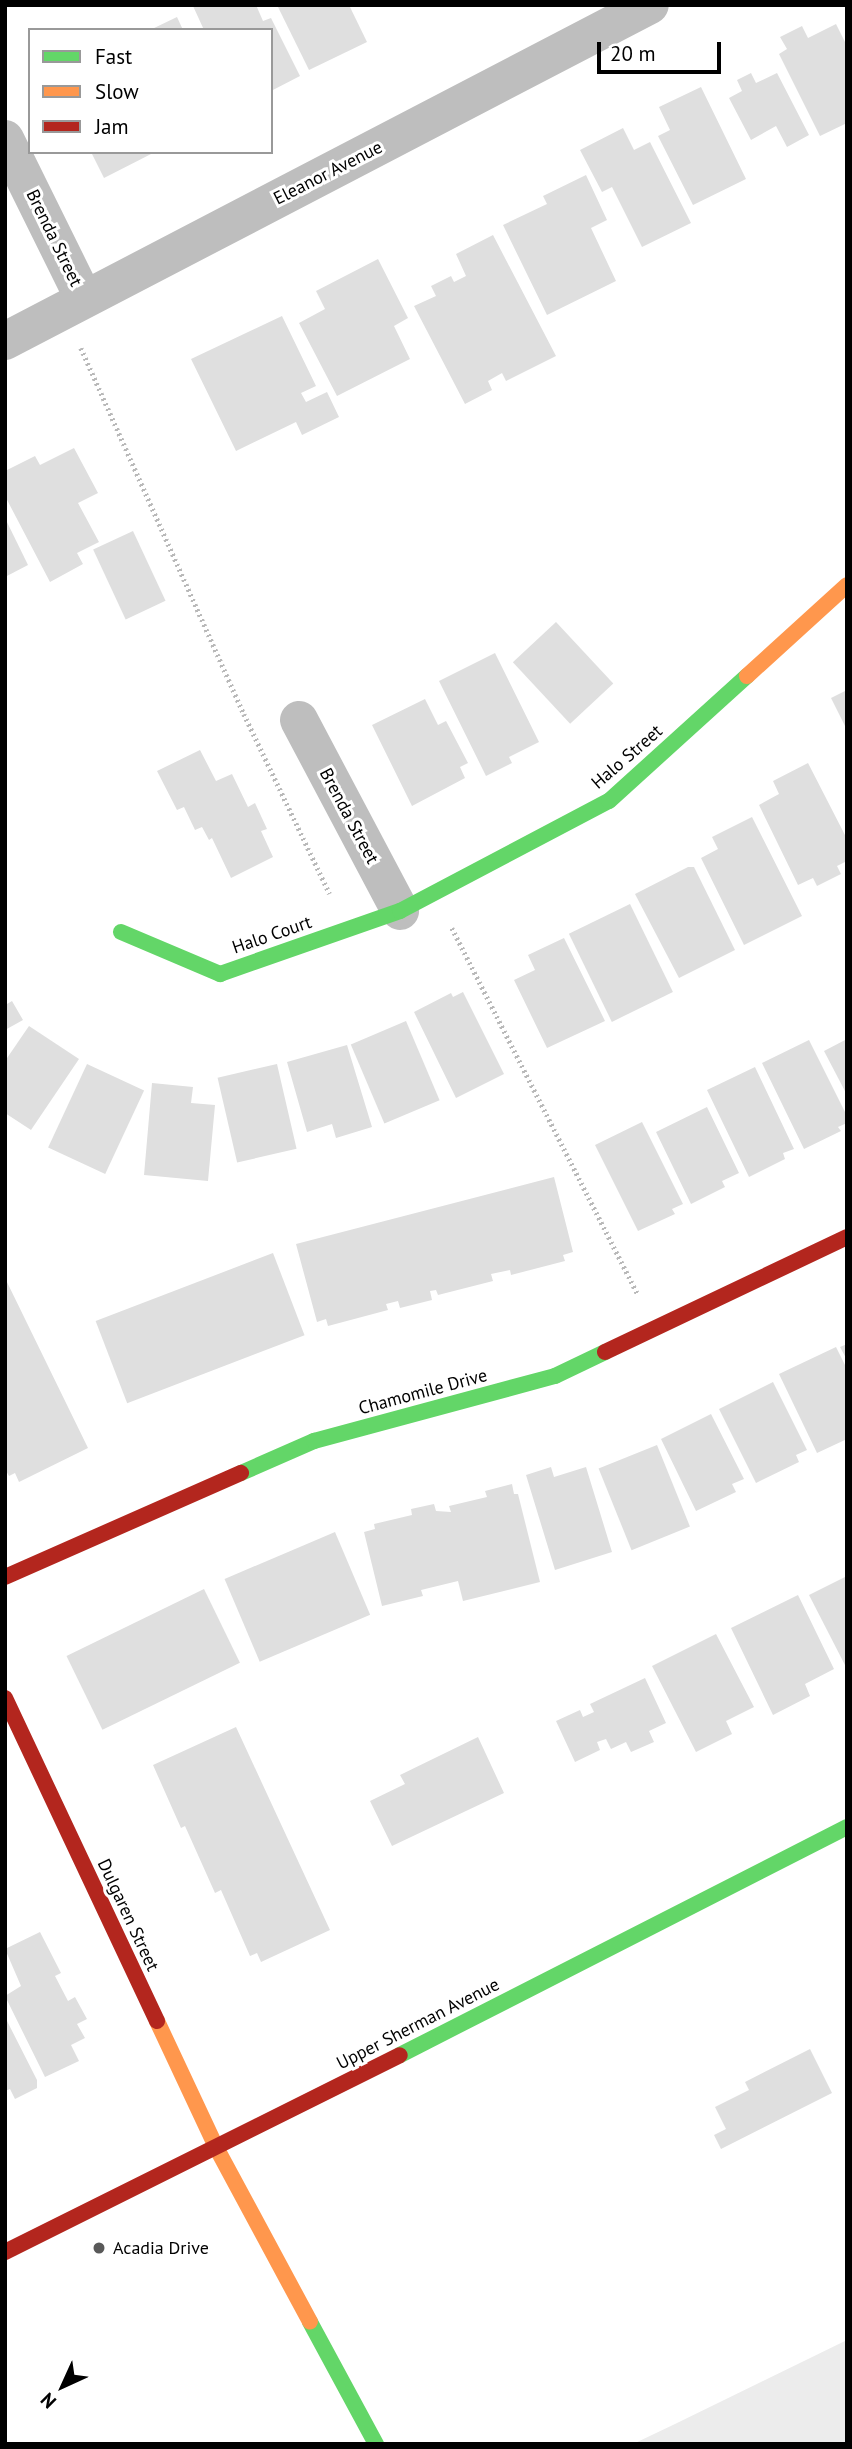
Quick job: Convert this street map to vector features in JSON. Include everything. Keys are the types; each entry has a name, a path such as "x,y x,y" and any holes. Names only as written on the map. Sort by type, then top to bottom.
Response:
{"street":[{"name":"Eleanor Avenue","path":"5,341 650,5"},
{"name":"Brenda Street","path":"5,139 74,304"},
{"name":"Halo Street","path":"400,911 609,801 847,585"},
{"name":"Brenda Street","path":"299,720 400,911"},
{"name":"Halo Court","path":"121,932 220,974 400,911"},
{"name":"Chamomile Drive","path":"5,1577 314,1441 555,1376 847,1237"},
{"name":"Dulgaren Street","path":"5,1698 217,2149"},
{"name":"Upper Sherman Avenue","path":"5,2252 217,2149 847,1827"},
{"path":"217,2149 376,2444"}],"path":[{"path":"74,304 244,715 347,930"},
{"path":"434,893 656,1328"}],"shaded area":[{"path":"847,2340 847,2444 633,2444 675,2424"}],"building":[{"path":"256,5 263,21 271,18 300,76 273,90 273,28 203,28 193,6"},
{"path":"277,5 349,5 367,42 309,70"},
{"path":"177,17 182,28 154,28"},
{"path":"836,24 847,46 847,123 820,136 779,54 787,49 780,37 802,26 808,38"},
{"path":"751,73 756,83 777,73 809,135 787,147 776,126 751,140 729,98 742,91 737,80"},
{"path":"701,87 746,179 693,205 658,136 670,130 659,107"},
{"path":"623,128 634,150 650,142 691,223 642,247 612,187 602,192 580,150"},
{"path":"92,154 151,154 104,178"},
{"path":"586,175 607,220 591,228 616,281 547,315 503,225 547,204 543,196"},
{"path":"493,235 556,356 506,381 502,373 488,381 492,390 465,404 414,306 436,296 431,286 451,276 454,282 466,276 456,254"},
{"path":"378,259 408,318 394,326 410,359 337,396 299,323 325,309 316,291"},
{"path":"282,316 316,386 301,393 306,402 327,392 339,417 302,435 296,422 236,451 191,359"},
{"path":"74,448 98,493 78,503 99,542 77,553 83,564 50,582 5,496 5,471 35,456 40,465"},
{"path":"5,518 28,565 5,577"},
{"path":"133,531 166,601 126,619 93,550"},
{"path":"556,622 613,683 570,724 513,662"},
{"path":"495,653 539,742 509,757 512,763 486,776 439,681"},
{"path":"847,690 847,730 831,698"},
{"path":"425,699 438,725 446,721 468,763 460,767 465,778 412,806 372,725"},
{"path":"200,750 216,781 232,774 248,807 255,803 267,829 261,831 273,857 231,878 212,838 209,840 202,827 195,830 184,807 177,810 157,771"},
{"path":"808,763 847,839 847,861 837,866 841,874 817,886 813,878 798,885 759,805 779,794 773,781"},
{"path":"752,817 802,916 744,945 701,858 718,849 712,837"},
{"path":"688,867 694,867 735,950 679,978 635,894"},
{"path":"630,904 673,992 612,1022 569,934"},
{"path":"564,938 605,1021 547,1048 514,980 535,970 528,955"},
{"path":"463,992 504,1074 456,1098 414,1012 451,993 453,997"},
{"path":"5,1001 7,1004 12,1001 23,1020 5,1030"},
{"path":"406,1021 440,1100 384,1124 351,1044"},
{"path":"29,1026 79,1059 31,1130 5,1113 5,1061"},
{"path":"847,1039 847,1095 824,1051"},
{"path":"809,1040 847,1116 847,1123 838,1127 841,1131 804,1149 762,1063"},
{"path":"347,1045 372,1127 336,1138 332,1124 307,1132 287,1062"},
{"path":"87,1064 144,1091 105,1174 48,1147"},
{"path":"277,1064 297,1149 237,1162 218,1078"},
{"path":"755,1067 794,1149 783,1153 785,1159 749,1177 707,1090"},
{"path":"152,1083 193,1087 191,1103 215,1105 208,1181 144,1175"},
{"path":"707,1107 739,1173 722,1181 725,1187 691,1204 656,1132"},
{"path":"642,1122 683,1204 672,1209 675,1214 638,1231 595,1145"},
{"path":"554,1177 573,1252 563,1255 565,1261 511,1275 510,1270 491,1274 493,1281 438,1295 436,1290 430,1291 432,1300 400,1308 398,1301 386,1304 388,1310 328,1326 326,1319 317,1322 296,1244"},
{"path":"273,1253 305,1335 127,1403 96,1321"},
{"path":"5,1278 88,1448 19,1482 15,1473 9,1476 5,1469"},
{"path":"847,1344 847,1360 840,1347"},
{"path":"836,1347 847,1369 847,1439 817,1453 779,1374"},
{"path":"773,1382 807,1450 796,1455 799,1462 756,1483 719,1409"},
{"path":"711,1414 744,1479 732,1484 736,1492 696,1511 661,1439"},
{"path":"657,1445 690,1527 632,1550 599,1469"},
{"path":"551,1467 554,1477 586,1467 612,1552 555,1570 526,1475"},
{"path":"512,1484 514,1494 518,1494 540,1582 463,1601 458,1581 421,1590 423,1596 382,1606 364,1532 375,1529 374,1524 412,1515 411,1509 434,1504 436,1511 451,1512 449,1506 487,1497 485,1491"},
{"path":"335,1532 370,1615 260,1662 225,1579"},
{"path":"847,1576 847,1669 809,1595"},
{"path":"204,1589 240,1663 102,1730 66,1656"},
{"path":"798,1595 834,1669 805,1684 810,1696 773,1715 731,1628"},
{"path":"716,1634 754,1707 726,1721 732,1734 696,1752 652,1666"},
{"path":"645,1678 666,1723 649,1731 654,1742 631,1752 626,1742 611,1749 606,1739 597,1742 600,1750 575,1762 556,1721 580,1710 583,1717 594,1712 590,1704"},
{"path":"236,1727 330,1930 261,1962 257,1953 250,1956 221,1890 215,1893 185,1826 181,1828 153,1765"},
{"path":"478,1737 504,1793 392,1846 370,1801 405,1784 400,1775"},
{"path":"40,1932 61,1973 55,1976 68,2001 75,1997 87,2019 77,2024 85,2038 71,2045 79,2061 45,2077 5,1996 21,1986 5,1949"},
{"path":"5,2017 37,2080 37,2088 15,2099 10,2089 5,2091"},
{"path":"810,2049 832,2093 721,2149 714,2135 726,2129 715,2107 749,2090 745,2082"}],"traffic: fast":[{"path":"121,932 220,974 400,911 609,801 747,676"},
{"path":"241,1473 314,1441 555,1376 605,1352"},
{"path":"400,2055 847,1827"},
{"path":"310,2322 376,2444"}],"traffic: slow":[{"path":"747,676 847,585"},
{"path":"157,2021 217,2149 310,2322"}],"traffic: jam":[{"path":"605,1352 847,1237"},
{"path":"5,1577 241,1473"},
{"path":"5,1698 157,2021"},
{"path":"5,2252 400,2055"}],"place":[{"name":"Acadia Drive","path":"99,2248"}]}
